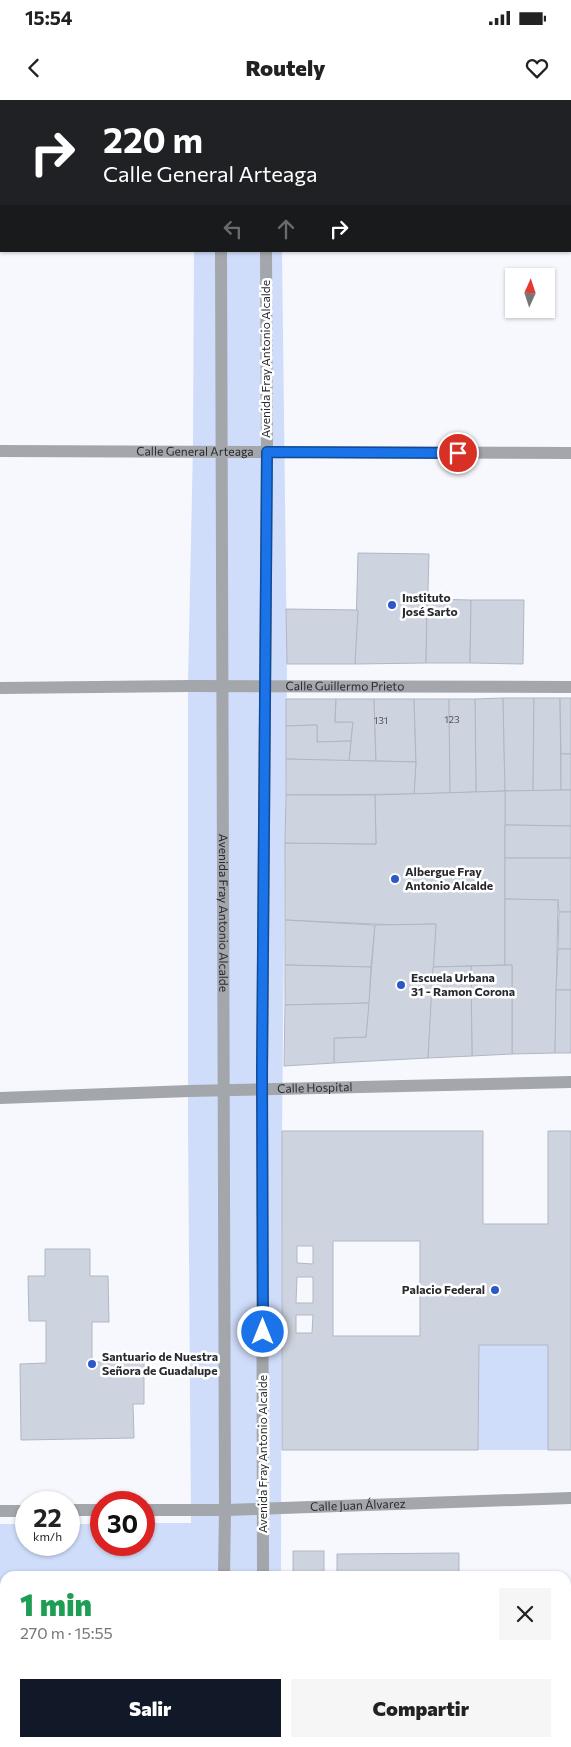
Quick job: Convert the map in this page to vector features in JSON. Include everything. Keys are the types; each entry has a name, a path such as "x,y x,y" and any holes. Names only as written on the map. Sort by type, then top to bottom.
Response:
{"street":[{"name":"Avenida Fray Antonio Alcalde","path":"221,252 224,1571"},
{"name":"Avenida Fray Antonio Alcalde","path":"263,1571 262,1090 267,452 266,252"},
{"name":"Calle General Arteaga","path":"0,452 571,453"},
{"name":"Calle Guillermo Prieto","path":"0,688 571,687"},
{"name":"Calle Hospital","path":"0,1098 571,1082"},
{"name":"Calle Juan Álvarez","path":"155,1510 225,1510 571,1498"},
{"path":"0,1510 15,1510"}],"shaded area":[{"path":"194,252 282,252 287,664 282,1131 281,1571 0,1571 0,1524 15,1524 15,1556 80,1556 80,1524 90,1524 90,1556 155,1556 155,1523 191,1523 188,1125 188,683 193,446"},
{"path":"479,1345 548,1345 548,1450 478,1450"}],"building":[{"name":"Instituto José Sarto","path":"358,553 429,554 426,663 355,664"},
{"path":"427,599 471,600 470,663 426,663"},
{"path":"471,600 524,600 523,664 470,663"},
{"path":"286,609 358,610 355,664 287,664"},
{"path":"503,698 505,791 476,792 475,699"},
{"path":"503,698 534,698 533,791 505,791"},
{"path":"534,698 560,698 561,790 533,791"},
{"path":"560,698 571,698 571,754 561,754"},
{"path":"286,699 336,699 335,722 353,722 351,741 317,742 317,725 286,726"},
{"path":"336,699 374,699 376,761 349,761 353,722 335,722"},
{"path":"374,699 414,699 416,762 376,761"},
{"path":"414,699 449,699 450,793 414,794 416,762"},
{"path":"449,699 475,699 476,792 450,793"},
{"path":"317,725 317,742 351,741 349,761 286,759 286,726"},
{"path":"561,754 571,754 571,790 561,790"},
{"path":"286,759 416,762 414,794 286,795"},
{"path":"571,790 571,826 505,825 505,791"},
{"name":"Albergue Fray Antonio Alcalde","path":"505,791 505,965 433,967 436,924 396,925 285,920 285,843 376,844 375,795"},
{"path":"286,795 375,795 376,844 285,843"},
{"path":"505,825 571,826 571,858 505,858"},
{"path":"505,858 571,858 571,912 559,912 558,900 505,899"},
{"path":"505,899 558,900 555,1053 512,1054 512,965 505,965"},
{"path":"559,912 571,912 571,949 558,949"},
{"path":"285,920 375,925 371,967 285,965"},
{"name":"Escuela Urbana 31 - Ramon Corona","path":"436,924 428,1058 334,1063 334,1038 366,1037 375,925"},
{"path":"558,949 571,949 571,990 556,990"},
{"path":"285,965 371,967 369,1003 285,1005"},
{"path":"512,965 512,1054 472,1056 471,966"},
{"path":"471,966 472,1056 428,1058 433,967"},
{"path":"556,990 571,990 571,1053 555,1053"},
{"path":"369,1003 366,1037 334,1038 334,1063 284,1066 285,1005"},
{"name":"Palacio Federal","path":"282,1131 483,1131 483,1224 548,1224 548,1131 571,1131 571,1450 548,1450 548,1345 479,1345 478,1450 282,1450","holes":["333,1241 420,1241 420,1336 333,1336","297,1246 313,1246 313,1264 297,1263","297,1277 313,1277 313,1303 296,1303","296,1315 313,1315 312,1333 296,1333"]},
{"path":"45,1249 90,1249 90,1276 108,1276 109,1322 92,1322 92,1362 144,1362 144,1404 133,1404 134,1438 21,1440 20,1364 46,1363 46,1321 29,1321 28,1276 45,1276"},
{"path":"293,1551 324,1551 324,1571 293,1571"},
{"path":"459,1553 459,1571 337,1571 337,1554"}],"place":[{"name":"Instituto José Sarto","path":"392,605"},
{"name":"Albergue Fray Antonio Alcalde","path":"395,879"},
{"name":"Escuela Urbana 31 - Ramon Corona","path":"401,985"},
{"name":"Palacio Federal","path":"495,1290"},
{"name":"Santuario de Nuestra Señora de Guadalupe","path":"92,1364"}],"route":[{"path":"263,1332 262,1071 267,452 458,453"}]}
